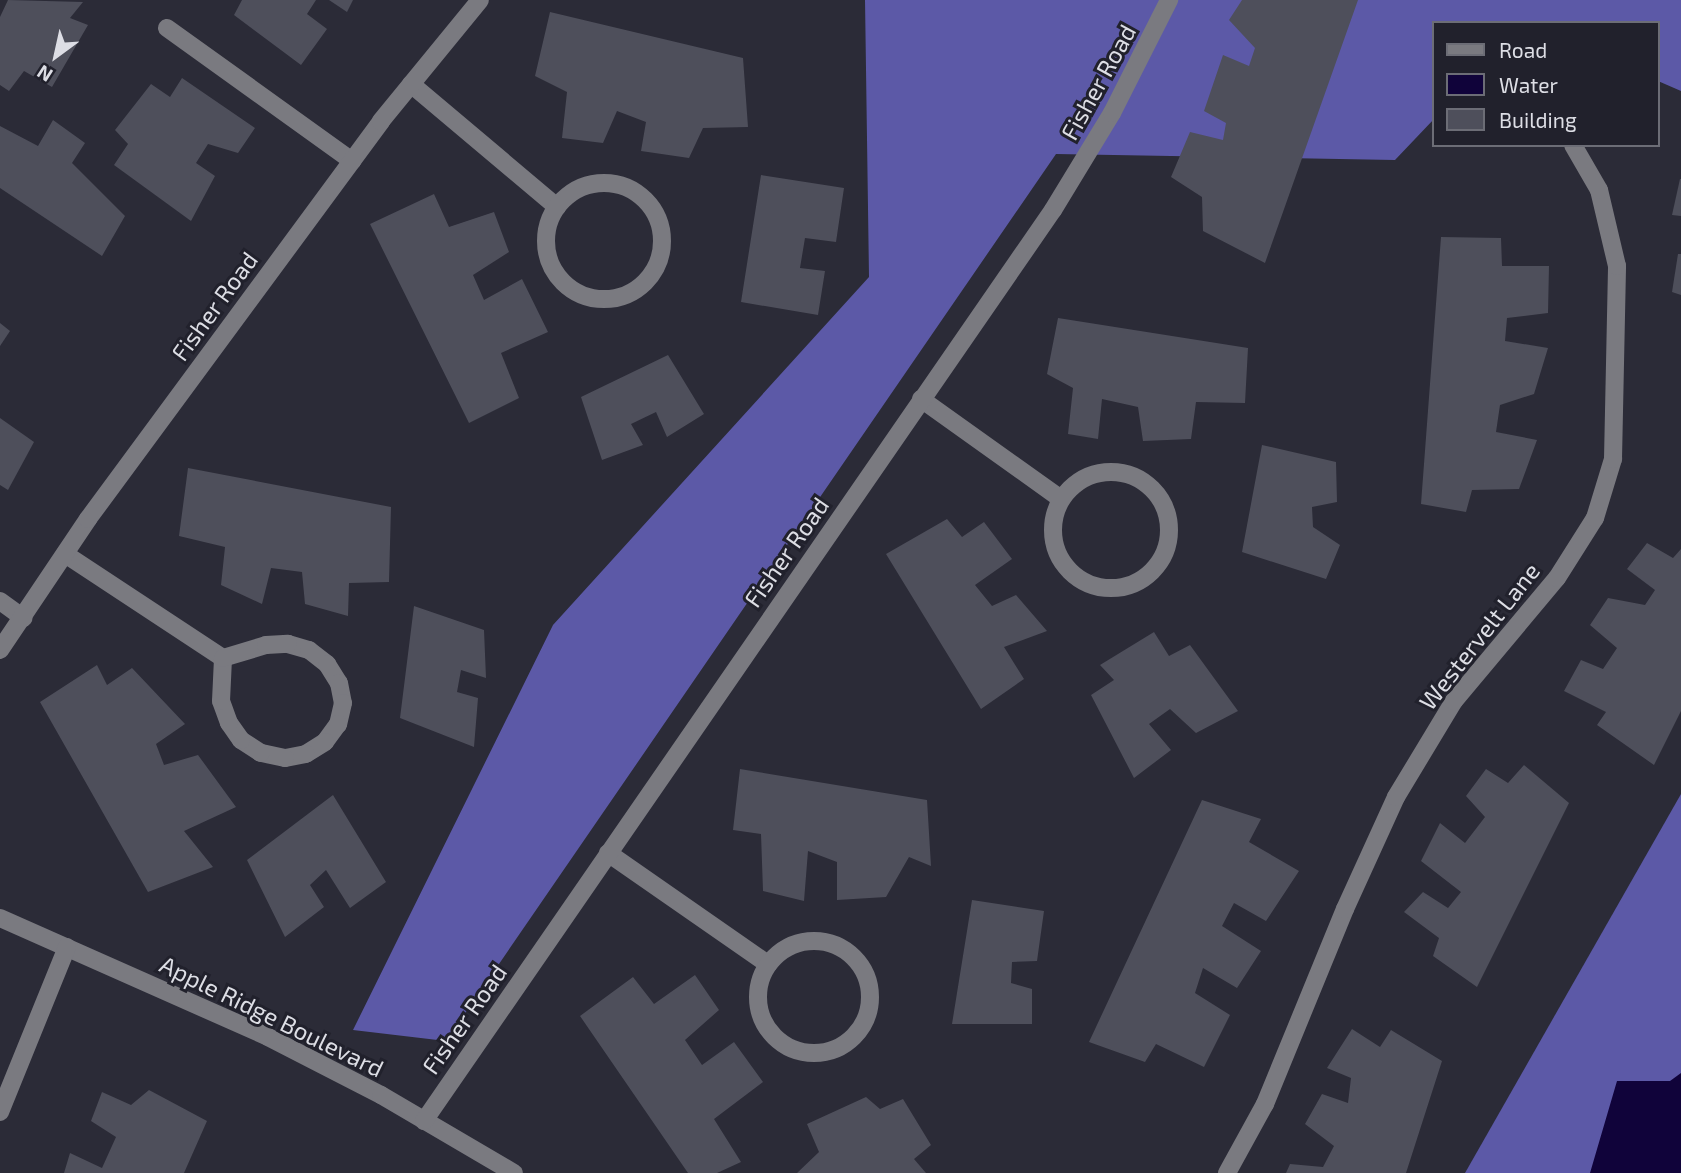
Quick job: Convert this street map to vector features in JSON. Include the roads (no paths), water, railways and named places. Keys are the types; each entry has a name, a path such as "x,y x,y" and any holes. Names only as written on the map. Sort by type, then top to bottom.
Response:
{"street":[{"name":"Fisher Road","path":"0,650 65,554 352,161 480,0"},
{"name":"Fisher Road","path":"424,1121 1054,210 1112,113 1169,0"},
{"path":"167,28 352,161"},
{"path":"411,84 557,207"},
{"name":"Westervelt Lane","path":"1227,1173 1265,1104 1345,909 1396,797 1454,701 1556,578 1595,518 1613,459 1617,266 1599,190 1574,147"},
{"path":"612,183 631,189 648,202 659,221 663,245 659,263 648,280 632,292 615,298 597,298 568,286 549,258 548,225 557,207 572,192 591,184 612,183"},
{"path":"921,399 1060,498"},
{"path":"1103,471 1125,472 1152,488 1167,511 1170,534 1165,552 1155,570 1138,582 1119,588 1097,587 1073,576 1054,548 1052,521 1060,498 1075,482 1103,471"},
{"path":"65,554 223,657 265,645 288,643 309,650 327,664 339,683 343,703 338,724 326,742 306,754 285,758 261,753 241,740 229,723 221,701 223,657"},
{"path":"0,601 23,618"},
{"path":"608,853 768,964"},
{"name":"Apple Ridge Boulevard","path":"0,918 268,1037 514,1173"},
{"path":"812,940 839,945 861,964 871,987 870,1010 861,1030 845,1044 826,1052 808,1053 788,1047 775,1038 758,1010 757,990 768,964 776,954 793,943 812,940"},
{"path":"0,1112 67,947"}],"water":[{"path":"1681,1073 1681,1173 1590,1173 1617,1081 1670,1081"}]}
